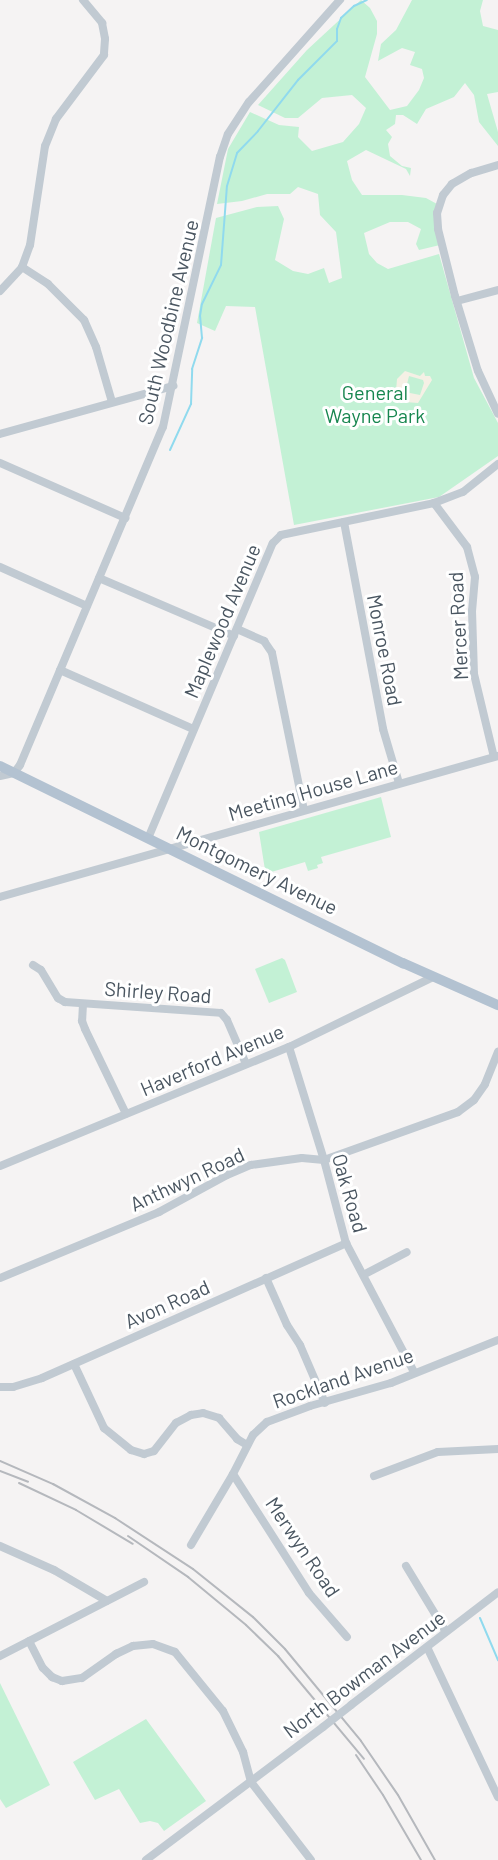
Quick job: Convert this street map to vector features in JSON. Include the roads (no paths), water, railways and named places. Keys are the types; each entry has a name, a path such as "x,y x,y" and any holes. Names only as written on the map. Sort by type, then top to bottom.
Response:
{"main road":[{"name":"Montgomery Avenue","path":"0,766 149,836 433,977 498,1005"}],"street":[{"path":"0,291 22,267 30,245 45,146 56,119 104,55 105,39 102,23 83,0"},
{"name":"South Woodbine Avenue","path":"14,773 163,427 220,157 228,134 249,102 340,0"},
{"path":"498,165 471,173 452,183 443,195 437,213 438,229 478,371 498,414"},
{"path":"22,267 48,284 84,320 96,347 112,402"},
{"path":"457,301 498,290"},
{"path":"0,434 173,386"},
{"path":"0,463 125,518"},
{"name":"Maplewood Avenue","path":"149,836 273,543 281,535 434,503 463,492 498,464"},
{"name":"Mercer Road","path":"434,503 467,547 475,577 472,611 474,674 496,757"},
{"name":"Monroe Road","path":"344,522 383,729 399,783"},
{"path":"0,567 87,606"},
{"path":"99,578 236,633 264,641 273,653 304,810"},
{"path":"60,670 193,729"},
{"name":"Meeting House Lane","path":"0,897 170,847 496,757"},
{"path":"0,776 14,773"},
{"path":"33,965 40,970 57,998 65,1002 83,1004"},
{"name":"Haverford Avenue","path":"0,1166 289,1047 433,977"},
{"name":"Shirley Road","path":"126,1114 85,1029 82,1020 83,1004 221,1013 246,1065"},
{"name":"Oak Road","path":"289,1047 324,1160 346,1243 365,1274 414,1372"},
{"name":"Anthwyn Road","path":"0,1278 159,1212 227,1175 251,1165 302,1158 324,1160 458,1112 474,1100 485,1083 498,1051"},
{"name":"Avon Road","path":"0,1387 28,1384 346,1243"},
{"path":"365,1274 407,1252"},
{"path":"266,1278 325,1402"},
{"name":"Rockland Avenue","path":"191,1545 258,1429 276,1417 382,1386 498,1340"},
{"path":"74,1364 104,1428 131,1450 144,1454 154,1451 176,1423 191,1415 203,1413 219,1418 237,1439 247,1445"},
{"path":"374,1476 438,1452 498,1449"},
{"name":"Merwyn Road","path":"233,1474 309,1593 348,1637"},
{"path":"0,1546 54,1570 107,1601"},
{"path":"406,1566 446,1632"},
{"path":"0,1656 144,1582"},
{"name":"North Bowman Avenue","path":"146,1860 498,1592"},
{"path":"29,1641 43,1668 52,1677 62,1681 82,1678 128,1648 153,1644 175,1652 192,1670 232,1726 243,1752 250,1782 311,1860"},
{"path":"427,1647 498,1797"}],"waterway":[{"path":"170,450 191,404 192,369 202,338 200,316 202,304 221,265 227,186 237,153 258,131 298,80 337,41 337,29 341,18 354,6 367,0"},
{"path":"480,1618 498,1660"}],"railway":[{"path":"0,1461 53,1484 115,1518 193,1569 253,1617 285,1649 361,1741 398,1795 435,1860"},
{"path":"0,1471 28,1482"},
{"path":"19,1483 76,1510 133,1544"},
{"path":"128,1536 188,1577 246,1625 278,1656 364,1759"},
{"path":"356,1755 383,1795 421,1860"}],"park label":[{"name":"General Wayne Park","path":"375,404"}]}
